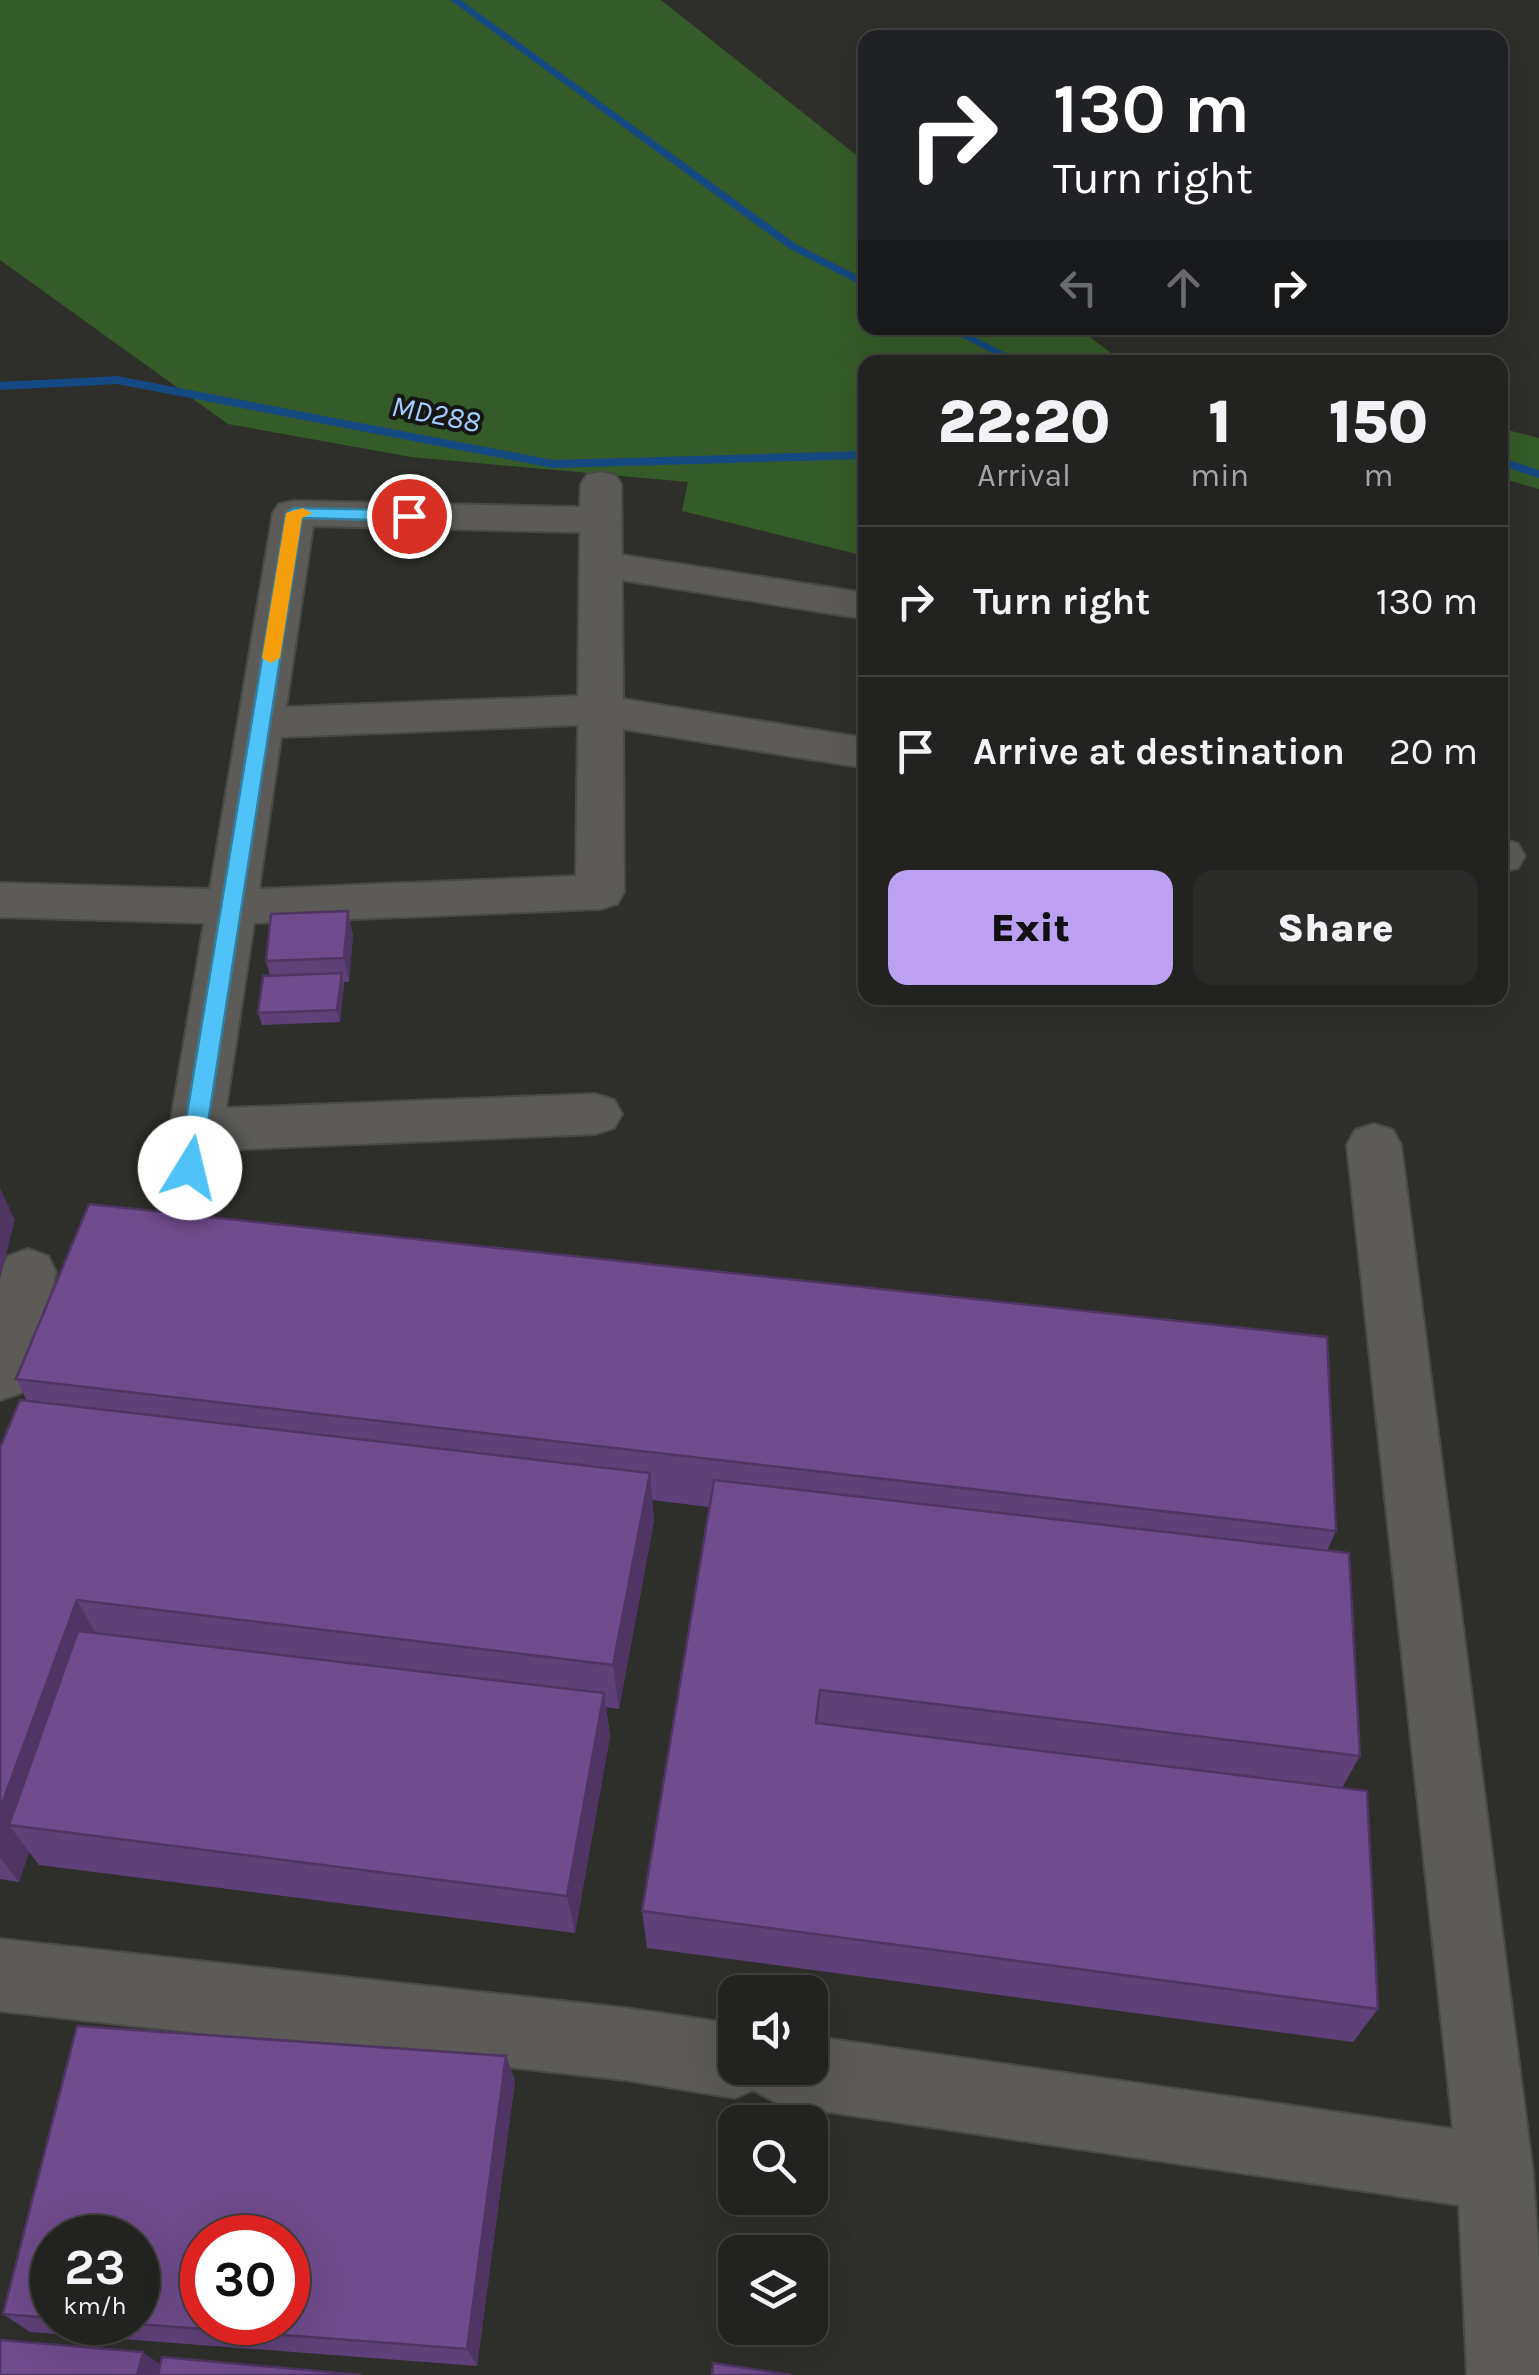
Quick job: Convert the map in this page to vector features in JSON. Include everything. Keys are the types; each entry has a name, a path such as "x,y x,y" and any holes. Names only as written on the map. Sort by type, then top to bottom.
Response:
{"street":[{"path":"595,1114 192,1149 294,513 600,523 858,604"},
{"path":"0,900 232,906 600,892 600,523"},
{"path":"261,723 598,710 858,752"},
{"path":"1374,1145 1496,2173 1507,2375"},
{"path":"0,1376 28,1272"},
{"path":"0,1974 625,2044 718,2058"},
{"path":"828,2075 1496,2173"}],"green space":[{"path":"0,0 661,0 858,156 858,335 1087,335 1114,355 858,355 858,554 682,511 688,482 411,457 228,424 0,260"},
{"path":"1508,430 1539,438 1539,489 1508,480"}],"building":[{"path":"348,911 344,958 266,961 271,914"},
{"path":"342,973 337,1010 258,1013 263,976"},
{"path":"89,1204 1327,1337 1336,1531 16,1379"},
{"path":"20,1400 650,1473 613,1665 77,1600 0,1809 0,1448"},
{"path":"714,1480 1349,1553 1360,1756 820,1690 816,1723 1367,1791 1378,2009 642,1911"},
{"path":"78,1631 604,1693 567,1896 9,1825"},
{"path":"77,2026 506,2056 467,2349 310,2337 310,2215 180,2215 180,2327 160,2326 160,2215 30,2215 30,2316 3,2314"},
{"path":"0,2340 143,2352 137,2375 0,2375"},
{"path":"162,2357 361,2375 158,2375"},
{"path":"713,2363 791,2375 712,2375"}],"waterway":[{"path":"455,0 792,246 858,280"},
{"path":"964,335 1003,355"},
{"name":"MD288","path":"0,386 117,380 553,464 858,455"},
{"path":"1508,464 1539,474"}],"slow traffic":[{"path":"271,658 294,513 303,513"}],"route":[{"path":"190,1168 294,513 409,516"}]}
